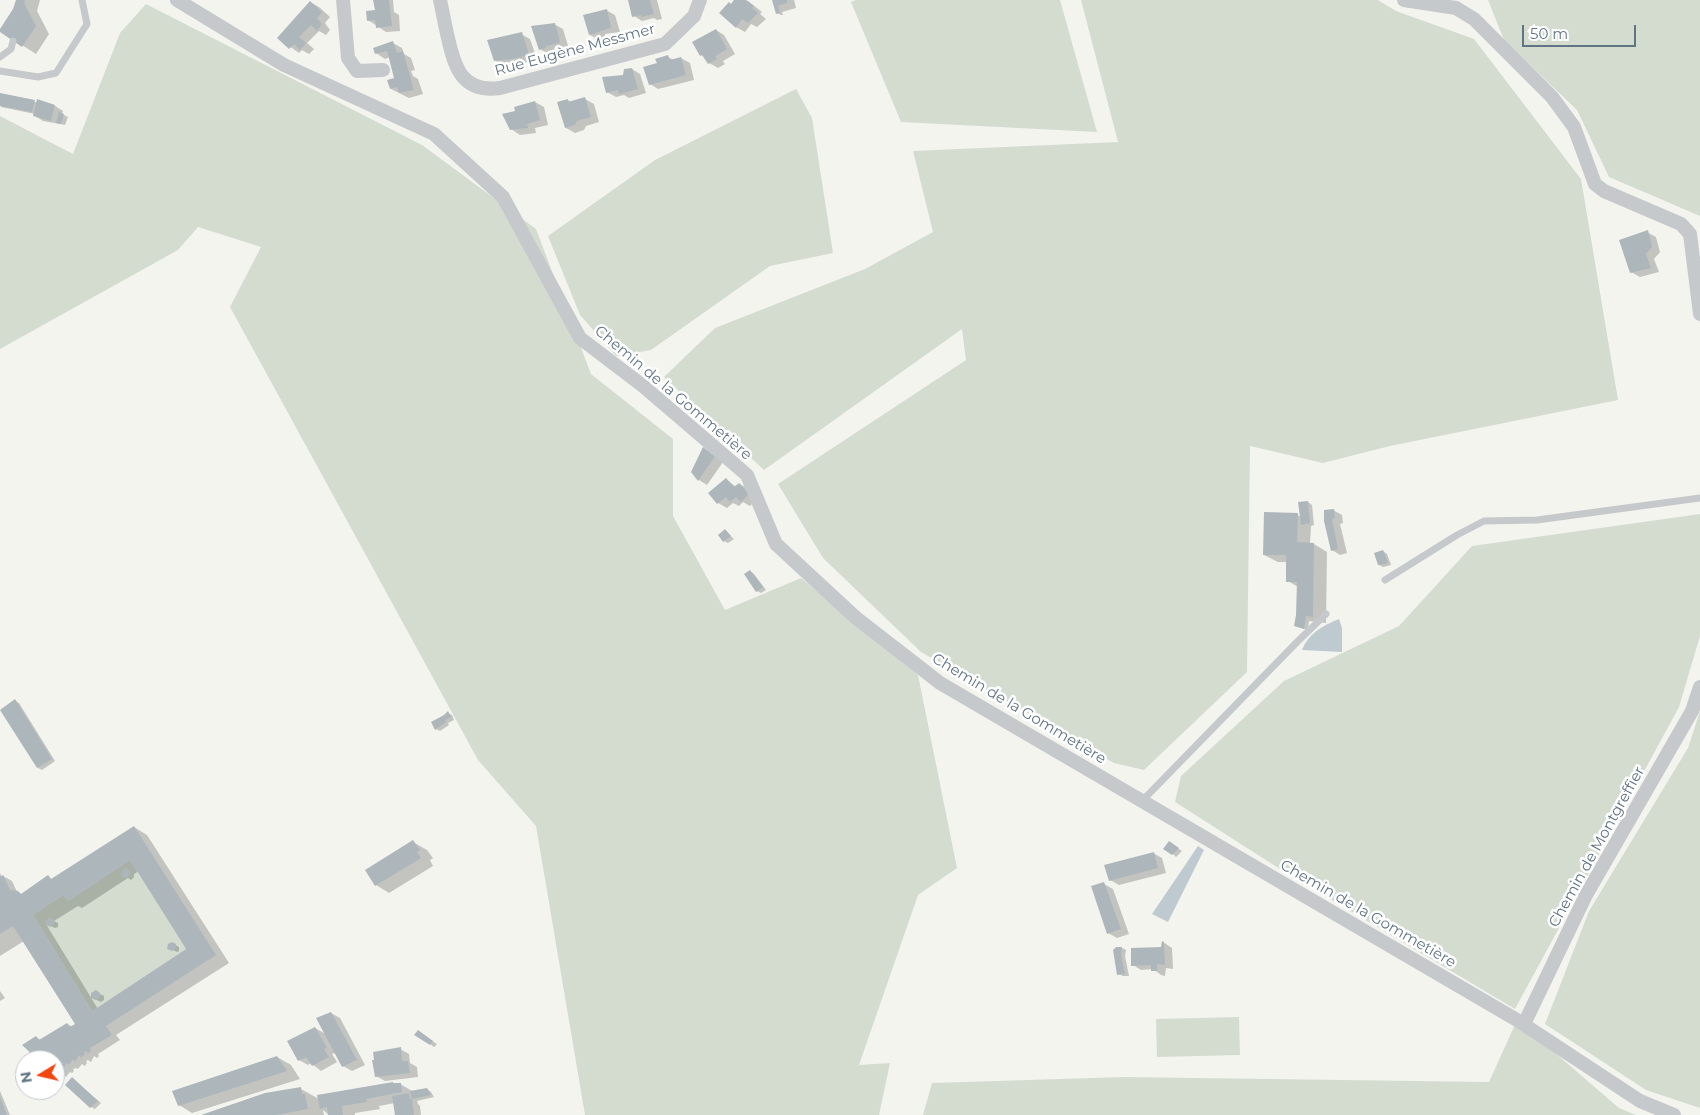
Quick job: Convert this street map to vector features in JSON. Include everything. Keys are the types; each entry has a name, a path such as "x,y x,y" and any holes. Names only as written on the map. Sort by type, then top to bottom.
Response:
{"street":[{"name":"Chemin de la Gommetière","path":"176,0 284,64 434,134 503,197 580,338 643,386 747,475 776,544 855,617 940,683 1524,1024 1640,1102 1674,1115"},
{"path":"343,0 348,58 357,71 383,70"},
{"name":"Rue Eugène Messmer","path":"440,0 455,64 460,74 473,85 488,89 500,88 664,44 694,16 700,0"},
{"path":"1404,0 1456,8 1474,19 1552,97 1574,127 1595,184 1604,191 1681,224 1690,234 1700,314"},
{"name":"Chemin de Montgreffier","path":"1524,1024 1586,895 1692,711 1700,687"}],"lane":[{"path":"0,71 38,77 56,73 87,24 82,0"},
{"path":"0,57 11,49 13,41"},
{"path":"1385,580 1457,535 1484,521 1537,520 1700,498"},
{"path":"1142,801 1326,614"}],"shaded area":[{"path":"856,0 1060,0 1097,132 901,122 851,2"},
{"path":"1081,0 1378,0 1396,11 1474,39 1581,179 1618,400 1390,446 1323,463 1250,446 1247,672 1144,770 1114,763 921,652 823,558 778,484 966,360 962,329 764,470 664,377 715,328 865,269 933,232 913,151 1118,142"},
{"path":"1488,0 1700,0 1700,216 1609,177 1577,110 1504,40"},
{"path":"146,4 422,145 536,229 591,374 673,439 673,516 725,610 801,578 918,675 957,868 918,895 859,1065 890,1063 879,1115 585,1115 536,826 478,760 230,307 261,247 198,227 178,250 0,349 0,116 73,154 120,33"},
{"path":"796,89 812,118 833,253 770,266 651,350 616,356 580,315 548,236 655,160"},
{"path":"1700,514 1700,636 1679,707 1515,1009 1283,871 1175,802 1181,776 1284,681 1399,626 1472,546"},
{"path":"1339,619 1342,628 1342,652 1302,650 1312,635 1327,624"},
{"path":"1700,711 1700,1108 1646,1090 1545,1024 1589,911 1688,748"},
{"path":"1198,846 1204,850 1168,922 1152,914"},
{"path":"130,860 186,949 92,1011 33,915 63,895 68,901"},
{"path":"1239,1017 1240,1055 1157,1057 1156,1019"},
{"path":"1517,1020 1619,1108 1636,1115 923,1115 932,1083 1124,1077 1489,1082"}],"building":[{"path":"16,0 25,0 24,3 36,26 22,47 0,32"},
{"path":"373,0 389,0 392,26 376,28 375,20 367,21 366,11 375,10"},
{"path":"628,0 650,0 654,14 632,17"},
{"path":"734,0 746,0 754,6 752,8 758,13 748,23 742,19 736,28 719,13 729,2 731,4"},
{"path":"772,0 787,0 787,3 778,6 780,13 776,14"},
{"path":"310,1 322,12 317,18 322,24 317,31 311,25 299,37 306,43 300,50 294,44 289,49 277,38"},
{"path":"607,9 611,28 589,35 583,15"},
{"path":"555,23 559,43 539,50 531,26"},
{"path":"716,29 727,49 715,56 717,59 708,64 702,55 700,56 692,42"},
{"path":"522,32 529,55 494,61 487,40"},
{"path":"393,41 397,53 403,51 414,90 399,93 397,87 390,89 387,80 394,78 387,51 375,54 373,48"},
{"path":"668,55 670,60 681,57 686,75 649,85 643,67 657,63 655,59"},
{"path":"632,68 638,89 619,94 618,90 606,93 602,77 623,75 624,69"},
{"path":"0,93 35,100 32,112 0,106"},
{"path":"585,97 591,117 577,121 575,125 565,128 557,102 568,99 568,102"},
{"path":"37,99 55,105 51,121 33,116"},
{"path":"535,101 540,120 527,124 528,128 510,130 502,114 515,111 514,107"},
{"path":"59,112 64,114 61,124 56,123"},
{"path":"1648,230 1652,247 1646,254 1651,268 1630,273 1619,240"},
{"path":"703,447 715,456 698,481 691,472"},
{"path":"726,478 734,487 739,483 749,494 741,502 736,497 730,502 726,497 717,504 708,493"},
{"path":"1308,501 1310,523 1301,525 1298,502"},
{"path":"1334,509 1335,518 1332,519 1338,549 1331,551 1324,521 1324,510"},
{"path":"1264,512 1298,513 1297,542 1314,543 1313,617 1306,616 1304,629 1294,626 1297,582 1286,582 1286,555 1263,555"},
{"path":"725,529 731,536 723,542 718,535"},
{"path":"1383,550 1388,563 1378,565 1374,553"},
{"path":"750,570 763,587 756,592 744,574"},
{"path":"15,699 52,759 37,768 0,710"},
{"path":"448,711 451,717 435,730 431,722"},
{"path":"134,826 216,955 106,1026 112,1035 90,1048 91,1050 88,1054 86,1051 84,1052 85,1054 81,1058 79,1055 75,1062 73,1059 69,1065 65,1064 65,1050 27,1050 22,1045 36,1036 39,1040 67,1023 70,1027 75,1024 13,926 0,934 0,877 3,875 10,890 18,891 21,894 48,875 51,879","holes":["130,860 186,949 92,1011 33,915 63,895 68,901"]},
{"path":"413,840 420,850 417,852 421,858 375,886 365,870"},
{"path":"1169,841 1179,848 1172,855 1163,849"},
{"path":"1154,852 1158,868 1109,881 1104,865"},
{"path":"126,868 130,871 130,875 126,878 121,876 122,871"},
{"path":"1104,882 1121,929 1107,934 1091,886"},
{"path":"50,917 54,920 54,924 50,927 46,925 46,920"},
{"path":"1162,941 1164,942 1165,965 1157,964 1157,971 1151,971 1151,965 1131,966 1131,948 1161,947"},
{"path":"172,942 176,944 176,948 172,951 167,949 168,944"},
{"path":"1116,947 1122,947 1121,954 1125,974 1117,975 1113,950"},
{"path":"96,990 100,993 100,997 96,1000 91,998 91,993"},
{"path":"331,1012 357,1060 342,1067 316,1018"},
{"path":"315,1027 327,1048 324,1049 329,1057 312,1066 306,1057 298,1061 287,1041"},
{"path":"418,1030 433,1041 430,1045 414,1035"},
{"path":"401,1047 402,1061 408,1061 410,1073 375,1077 372,1060 374,1060 373,1052"},
{"path":"277,1056 287,1071 178,1106 172,1091"},
{"path":"72,1077 98,1101 90,1108 65,1085"},
{"path":"393,1082 401,1083 402,1092 366,1099 367,1102 342,1106 343,1115 328,1115 327,1107 320,1109 317,1095"},
{"path":"301,1087 302,1094 305,1094 308,1109 276,1115 201,1115 265,1093"},
{"path":"427,1088 431,1095 412,1099 410,1091"},
{"path":"409,1093 410,1099 412,1099 414,1115 395,1115 392,1096"},
{"path":"0,1097 7,1115 0,1115"}]}
